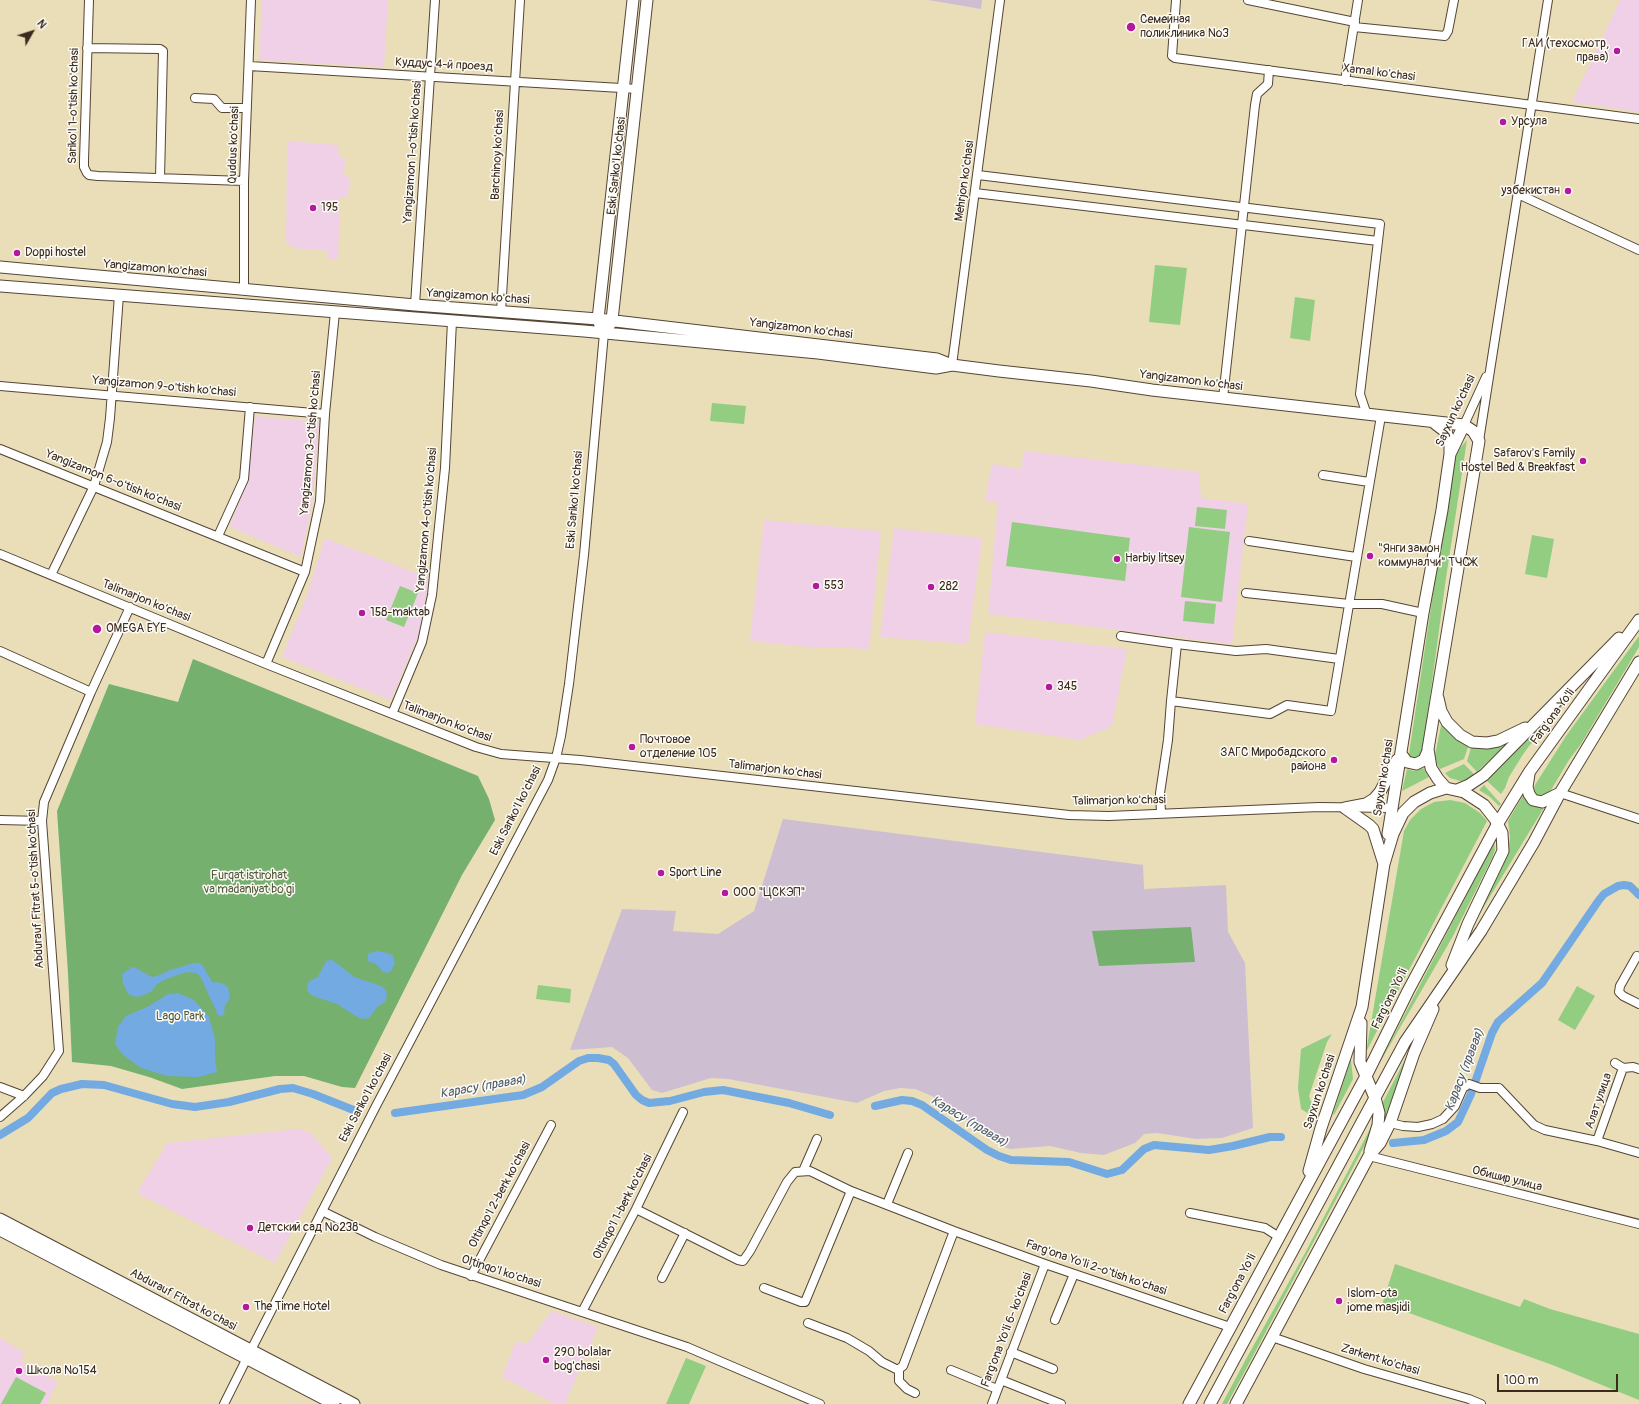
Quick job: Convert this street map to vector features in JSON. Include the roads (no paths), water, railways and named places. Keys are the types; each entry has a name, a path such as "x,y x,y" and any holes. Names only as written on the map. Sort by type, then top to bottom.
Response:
{"main road":[{"name":"Eski Sariko'l ko'chasi","path":"604,333 598,319 633,0"},
{"name":"Eski Sariko'l ko'chasi","path":"604,333 612,320 647,0"},
{"name":"Yangizamon ko'chasi","path":"0,267 415,305 612,320 930,358 952,365 1222,398 1464,425"},
{"name":"Yangizamon ko'chasi","path":"0,286 604,333 818,353 936,368 952,365"},
{"path":"243,305 244,290"},
{"name":"Yangizamon ko'chasi","path":"1426,420 1438,425 1446,432 1450,442 1450,454"},
{"path":"1464,425 1473,431 1479,442"},
{"name":"Sayxun ko'chasi","path":"1303,1191 1362,1007 1423,613 1442,510 1450,454 1464,425"},
{"name":"Sayxun ko'chasi","path":"1451,789 1438,778 1431,768 1428,748 1479,442"},
{"path":"1384,864 1399,820 1408,807 1430,793 1451,789 1480,778 1639,619"},
{"name":"Farg'ona Yo'li","path":"1188,1404 1366,1076 1408,991 1498,823 1530,771 1639,619"},
{"path":"1210,1404 1405,1042 1481,931 1534,842 1560,792 1639,662"},
{"path":"1437,689 1441,711 1447,722 1460,736 1472,742 1483,743 1498,741 1534,723"},
{"path":"1345,808 1366,804 1374,800 1401,754 1407,762 1416,764 1424,760 1428,748"},
{"path":"1530,771 1528,787 1529,794 1533,800 1542,802 1560,792"},
{"path":"1236,1404 1369,1156 1380,1143 1390,1123 1414,1053 1444,985 1468,924 1503,851 1503,836 1498,823 1481,802 1469,794 1451,789"},
{"path":"1392,808 1414,802"},
{"path":"1345,808 1373,829 1384,864"},
{"path":"1362,1007 1359,1056 1375,1098 1379,1120 1369,1156"},
{"path":"1366,1076 1370,1080 1375,1081 1381,1080 1389,1073"},
{"name":"Abdurauf Fitrat ko'chasi","path":"0,1219 249,1354 334,1404"},
{"name":"Abdurauf Fitrat ko'chasi","path":"0,1230 249,1354 354,1404"}],"street":[{"name":"Sariko'l 1-o'tish ko'chasi","path":"88,0 85,170 92,175 244,181"},
{"name":"Quddus ko'chasi","path":"244,290 244,181 251,0"},
{"name":"Yangizamon 1-o'tish ko'chasi","path":"415,305 434,0"},
{"name":"Barchinoy ko'chasi","path":"501,312 520,0"},
{"name":"Mehrjon ko'chasi","path":"952,365 1000,0"},
{"name":"Xamal ko'chasi","path":"1176,0 1173,57 1345,82 1532,104 1639,119"},
{"path":"1248,0 1354,25 1445,36 1448,31 1454,0"},
{"path":"1345,82 1358,0"},
{"name":"Sayxun ko'chasi","path":"1479,442 1548,0"},
{"path":"87,48 160,49 164,51 160,178"},
{"name":"Куддус 4-й проезд","path":"249,66 638,89"},
{"path":"1222,398 1257,94 1268,84 1269,70"},
{"path":"195,98 214,100 222,108 247,108"},
{"path":"978,175 1380,224 1360,394 1366,414"},
{"path":"975,193 1378,241"},
{"path":"1518,194 1639,250"},
{"path":"51,575 94,486 107,442 119,295"},
{"name":"Yangizamon 3-o'tish ko'chasi","path":"266,664 305,572 320,501 325,414 335,312"},
{"name":"Yangizamon 4-o'tish ko'chasi","path":"392,714 422,642 432,595 445,468 452,321"},
{"name":"Eski Sariko'l ko'chasi","path":"322,1212 376,1106 548,780 556,758 565,715 572,662 584,554 604,333"},
{"name":"Sayxun ko'chasi","path":"1464,425 1490,369"},
{"name":"Yangizamon 9-o'tish ko'chasi","path":"0,386 112,394 325,414"},
{"path":"218,536 244,479 250,407"},
{"path":"1171,701 1270,714 1287,706 1331,711 1381,416"},
{"name":"Yangizamon 6-o'tish ko'chasi","path":"0,449 305,572"},
{"path":"1323,475 1369,482"},
{"path":"1249,541 1356,557"},
{"name":"Talimarjon ko'chasi","path":"0,554 266,664 489,751 532,757 556,758 1055,814 1095,816 1319,807 1392,808"},
{"path":"1246,593 1349,604 1382,604 1423,613"},
{"name":"Abdurauf Fitrat 5-o'tish ko'chasi","path":"0,1117 24,1096 43,1076 59,1051 42,821 44,802 91,692 130,607"},
{"path":"1121,636 1236,651 1266,649 1339,659"},
{"path":"1161,813 1160,793 1168,740 1177,644"},
{"path":"0,651 91,692"},
{"path":"1560,792 1639,819"},
{"path":"0,820 42,821"},
{"path":"1637,956 1620,986 1619,992 1623,996 1639,1004"},
{"name":"Алат улица","path":"1616,1063 1623,1068 1632,1066 1639,1068"},
{"name":"Алат улица","path":"1597,1141 1623,1068"},
{"name":"Алат улица","path":"1390,1123 1418,1127 1432,1124 1443,1119 1455,1106 1463,1088 1470,1084 1480,1088 1498,1088 1534,1125 1545,1130 1597,1141 1639,1153"},
{"path":"0,1087 24,1096"},
{"name":"Oltinqo'l 1-berk ko'chasi","path":"582,1312 636,1209 683,1112"},
{"name":"Oltinqo'l 2-berk ko'chasi","path":"471,1276 551,1125"},
{"path":"636,1209 738,1260 743,1261 750,1251 787,1182 795,1172 803,1171 817,1139"},
{"path":"887,1204 908,1153"},
{"name":"Обишир улица","path":"1369,1156 1639,1224"},
{"name":"Farg'ona Yo'li 2-o'tish ko'chasi","path":"803,1171 810,1171 851,1191 954,1231 1074,1274 1230,1326"},
{"path":"764,1288 804,1302 851,1191"},
{"path":"224,1404 322,1212"},
{"name":"Oltinqo'l ko'chasi","path":"322,1212 375,1237 441,1265 694,1350 820,1404"},
{"path":"1190,1213 1265,1228 1279,1237"},
{"path":"915,1393 907,1389 899,1381 899,1369 903,1366 954,1231"},
{"path":"662,1278 685,1233"},
{"name":"Farg'ona Yo'li 6- ko'chasi","path":"992,1404 1045,1264"},
{"path":"1055,1320 1074,1274"},
{"path":"808,1323 847,1338 869,1351 882,1362 899,1369"},
{"name":"Zarkent ko'chasi","path":"1272,1337 1364,1369 1469,1399 1481,1404"},
{"path":"1011,1352 1053,1369"},
{"path":"951,1370 997,1389"},
{"path":"1001,1380 1060,1404"}],"water":[{"path":"376,951 388,953 393,956 395,963 391,971 387,973 383,972 376,964 368,961 368,954"},
{"path":"326,961 334,961 354,977 381,986 385,989 387,993 386,1000 378,1006 370,1017 365,1019 359,1018 337,1004 313,996 308,992 307,986 309,981 318,977"},
{"path":"194,963 200,963 203,966 212,982 222,983 228,987 230,999 225,1005 224,1014 222,1016 218,1015 200,976 196,973 188,972 164,980 156,985 152,991 136,997 128,994 123,983 122,974 132,967 152,977"},
{"path":"178,993 194,1000 209,1017 215,1039 215,1059 217,1072 198,1077 167,1076 141,1068 123,1055 115,1044 118,1027 126,1016 149,1006 168,994"}],"waterway":[{"name":"Карасу (правая)","path":"1393,1143 1424,1140 1446,1131 1458,1122 1471,1094 1492,1033 1498,1022 1542,983 1604,894 1618,886 1624,885 1630,886 1639,895"},
{"name":"Карасу (правая)","path":"395,1113 523,1095 542,1087 579,1061 588,1058 598,1058 609,1060 614,1064 636,1095 649,1103 670,1101 704,1092 723,1090 789,1103 830,1115"},
{"name":"Карасу (правая)","path":"0,1135 28,1118 52,1093 61,1089 82,1084 104,1085 172,1104 195,1107 229,1102 280,1089 293,1088 313,1094 356,1111"},
{"name":"Карасу (правая)","path":"875,1106 902,1100 912,1101 922,1105 987,1150 999,1156 1011,1160 1069,1162 1107,1174 1122,1170 1144,1149 1154,1145 1209,1150 1270,1137 1281,1137"}],"place":[{"name":"Семейная поликлиника №3","path":"1131,27"},
{"name":"ГАИ (техосмотр, права)","path":"1617,51"},
{"name":"Урсула","path":"1503,122"},
{"name":"узбекистан","path":"1568,191"},
{"name":"195","path":"313,208"},
{"name":"Doppi hostel","path":"17,253"},
{"name":"Safarov's Family Hostel Bed & Breakfast","path":"1583,461"},
{"name":"\"Янги замон коммуналчи\" ТЧСЖ","path":"1370,556"},
{"name":"Harbiy litsey","path":"1117,559"},
{"name":"553","path":"816,586"},
{"name":"282","path":"931,587"},
{"name":"158-maktab","path":"362,613"},
{"name":"OMEGA EYE","path":"97,629"},
{"name":"345","path":"1049,687"},
{"name":"Почтовое отделение 105","path":"632,747"},
{"name":"ЗАГС Миробадского района","path":"1334,760"},
{"name":"Sport Line","path":"661,873"},
{"name":"ООО \"ЦСКЭП\"","path":"725,893"},
{"name":"Детский сад №238","path":"250,1228"},
{"name":"Islom-ota jome masjidi","path":"1339,1301"},
{"name":"The Time Hotel","path":"246,1307"},
{"name":"290 bolalar bog'chasi","path":"546,1360"},
{"name":"Школа №154","path":"19,1371"}],"park label":[{"name":"Furqat istirohat va madaniyat bo'gi","path":"249,883"},
{"name":"Lago Park","path":"180,1017"}]}
